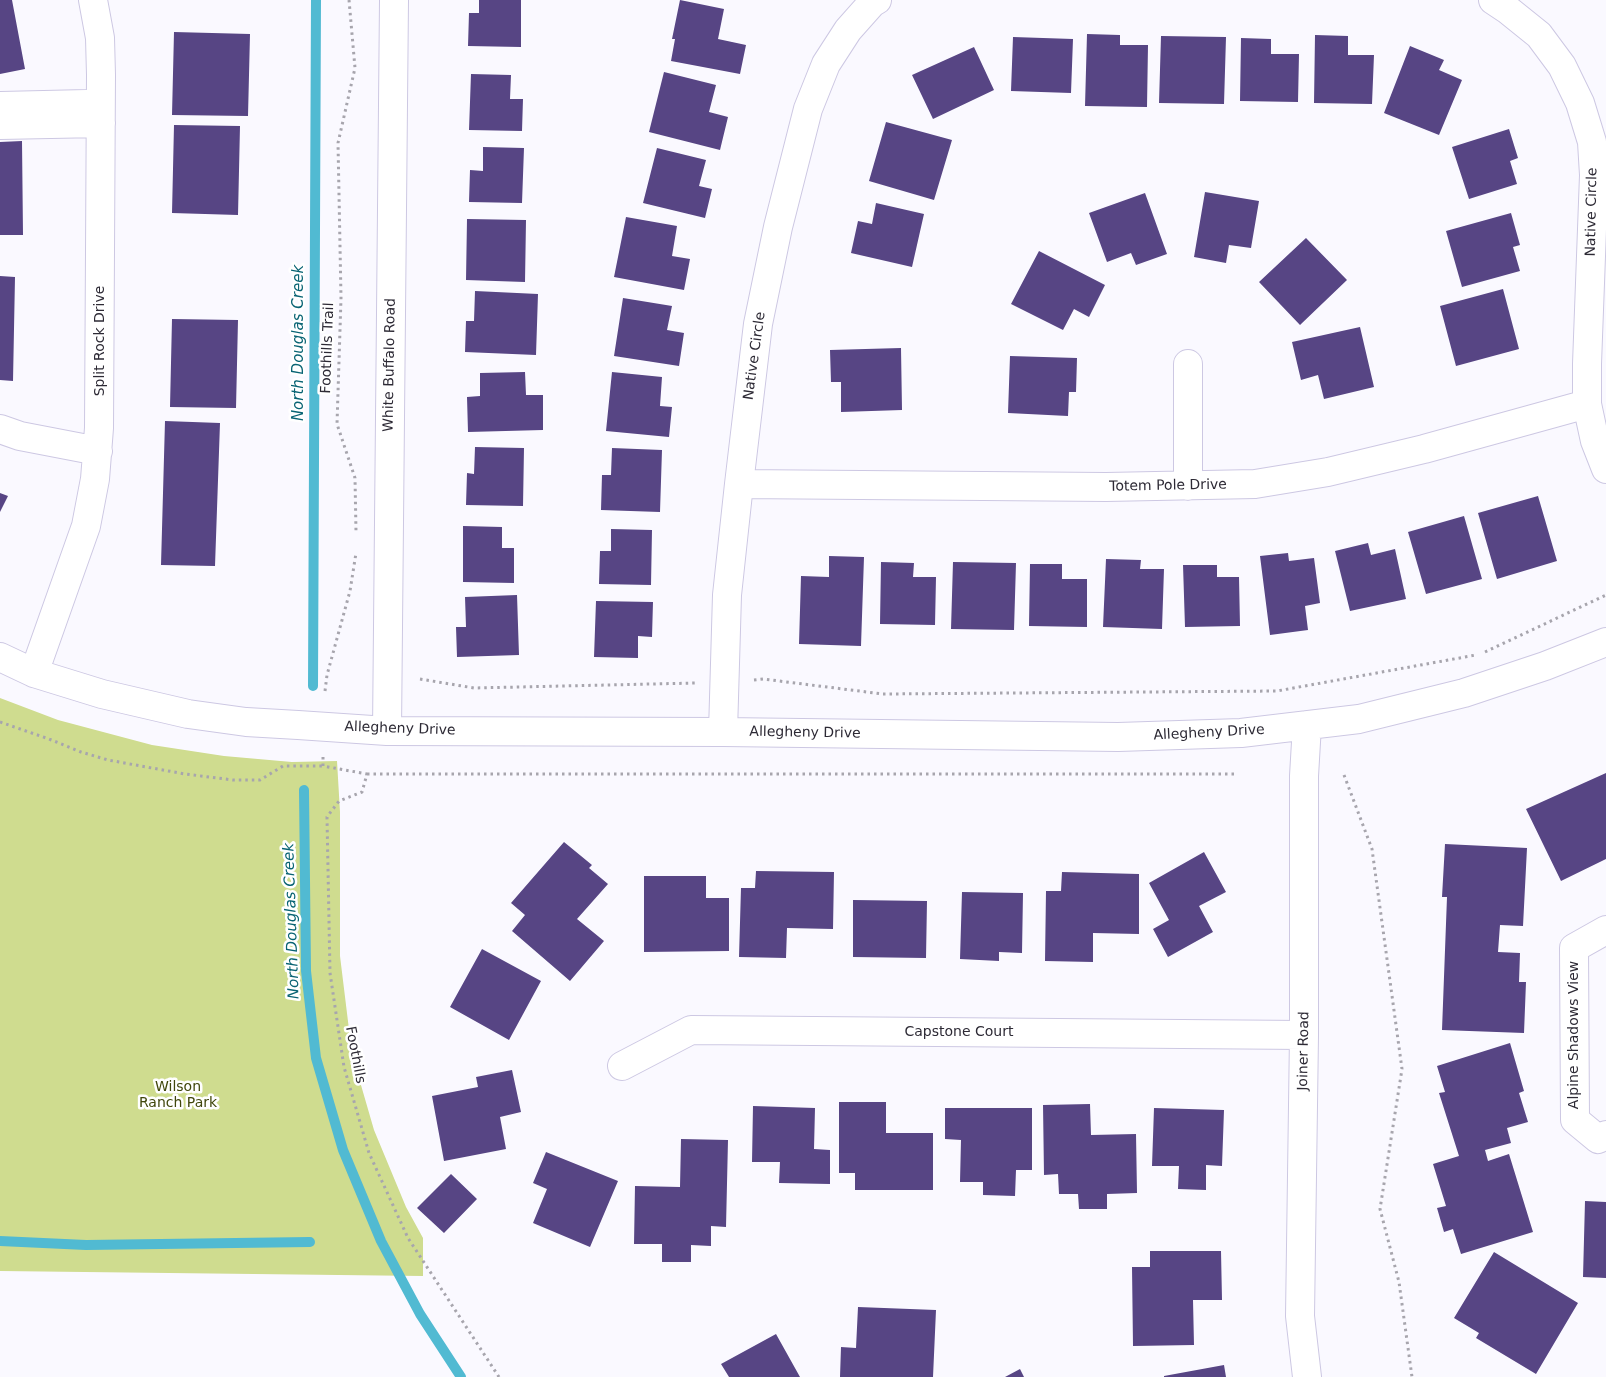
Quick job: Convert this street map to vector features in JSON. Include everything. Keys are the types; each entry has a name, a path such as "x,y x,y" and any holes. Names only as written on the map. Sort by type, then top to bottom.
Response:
{"street":[{"name":"Split Rock Drive","path":"34,673 86,526 96,479 99,418 101,114 100,38 93,0"},
{"name":"White Buffalo Road","path":"387,731 394,0"},
{"name":"Native Circle","path":"723,732 727,595 758,324 778,227 808,110 826,64 848,30 872,1"},
{"name":"Native Circle","path":"1506,3 1539,35 1562,66 1580,102 1592,142 1594,175 1587,404 1595,441 1606,469"},
{"path":"0,106 101,114"},
{"path":"0,125 101,114"},
{"path":"1188,364 1188,486"},
{"name":"Totem Pole Drive","path":"739,484 1106,487 1255,484 1328,472 1587,404"},
{"path":"0,428 20,436 98,451"},
{"name":"Allegheny Drive","path":"0,658 34,673 102,694 188,714 246,722 387,731 723,732 1118,737 1240,733 1359,719 1464,693 1545,666 1606,642"},
{"name":"Joiner Road","path":"1307,726 1304,776 1304,1035 1300,1316 1307,1377"},
{"name":"Alpine Shadows View","path":"1606,930 1574,948 1575,1120 1598,1139 1606,1136"},
{"name":"Capstone Court","path":"622,1066 691,1030 1304,1035"}],"path":[{"name":"Foothills Trail","path":"349,0 355,68 338,143 341,298 337,424 355,478 356,541"},
{"path":"325,691 327,674 350,591 356,550"},
{"path":"420,679 474,688 679,685 763,679 883,694 1277,691 1480,654 1606,595"},
{"path":"0,722 108,760 185,774 234,780 260,780 283,766 323,766 367,774 1236,774"},
{"path":"323,756 323,766"},
{"name":"Foothills","path":"367,774 362,792 339,801 327,817 330,973 344,1067 369,1153 408,1238 499,1377"},
{"path":"1344,775 1372,849 1402,1069 1380,1209 1399,1282 1412,1377"}],"green space":[{"name":"Wilson Ranch Park","path":"0,698 58,720 152,745 224,756 292,762 337,761 340,812 340,956 352,1054 374,1130 406,1207 423,1238 423,1276 0,1271"}],"building":[{"path":"0,0 12,0 25,69 0,74"},
{"path":"479,0 521,0 521,47 468,46 469,13 479,13"},
{"path":"680,0 724,9 718,39 746,45 740,74 671,61 675,39 672,39"},
{"path":"174,32 250,34 248,116 172,115"},
{"path":"1087,34 1120,35 1120,45 1148,45 1147,107 1085,106"},
{"path":"1315,35 1348,36 1348,55 1374,55 1372,104 1314,103"},
{"path":"1161,36 1226,37 1224,104 1159,103"},
{"path":"1013,37 1073,39 1071,93 1011,91"},
{"path":"1241,38 1271,39 1271,54 1299,54 1298,102 1240,101"},
{"path":"1410,46 1444,60 1439,70 1462,80 1439,135 1384,113"},
{"path":"974,47 994,90 933,119 912,75"},
{"path":"664,72 716,85 709,112 728,117 720,150 649,132"},
{"path":"471,74 511,75 510,99 523,99 522,131 469,130"},
{"path":"886,122 952,140 934,200 869,181"},
{"path":"174,125 240,126 238,215 172,213"},
{"path":"1509,129 1518,158 1510,161 1517,184 1469,199 1452,147"},
{"path":"22,141 23,235 0,235 0,142"},
{"path":"483,147 524,148 522,203 469,202 470,170 483,171"},
{"path":"657,148 706,160 699,186 712,189 705,218 643,203"},
{"path":"1205,192 1259,201 1251,248 1229,245 1226,263 1194,257"},
{"path":"1145,193 1167,254 1136,265 1131,253 1107,262 1089,213"},
{"path":"876,203 924,214 912,267 851,253 858,221 872,224"},
{"path":"1511,213 1520,245 1513,247 1520,271 1462,287 1446,231"},
{"path":"626,217 677,226 672,256 690,259 684,290 614,277"},
{"path":"467,219 526,220 525,282 466,280"},
{"path":"1306,238 1347,280 1300,325 1259,282"},
{"path":"1039,251 1105,285 1089,317 1074,309 1063,330 1011,304"},
{"path":"0,276 15,277 13,381 0,380"},
{"path":"1503,289 1519,349 1456,366 1440,306"},
{"path":"475,291 538,294 536,355 465,352 466,321 474,321"},
{"path":"623,298 672,306 667,330 684,333 679,366 614,356"},
{"path":"172,319 238,320 236,408 170,407"},
{"path":"1360,327 1374,387 1324,399 1318,375 1301,380 1292,342"},
{"path":"901,348 902,410 841,412 841,382 831,382 830,350"},
{"path":"1010,356 1077,358 1076,392 1069,392 1068,416 1008,413"},
{"path":"525,372 526,395 543,395 543,430 468,432 467,397 480,396 480,373"},
{"path":"612,372 662,377 660,406 672,407 669,437 606,431"},
{"path":"165,421 220,423 215,566 161,565"},
{"path":"475,447 524,448 523,506 466,505 467,473 474,474"},
{"path":"612,448 662,450 660,512 601,510 602,475 611,475"},
{"path":"0,493 8,496 0,512"},
{"path":"1538,496 1557,561 1497,579 1478,513"},
{"path":"1464,516 1482,579 1426,594 1408,532"},
{"path":"463,526 502,527 502,548 514,548 514,583 463,582"},
{"path":"611,529 652,530 651,585 599,584 600,551 611,551"},
{"path":"1368,543 1371,555 1395,549 1406,599 1350,611 1335,551"},
{"path":"1288,553 1289,561 1314,558 1320,603 1305,606 1308,630 1270,635 1260,556"},
{"path":"829,556 864,557 861,646 799,644 801,576 829,577"},
{"path":"1106,559 1141,560 1140,569 1164,569 1162,629 1103,627"},
{"path":"881,562 914,563 913,577 936,577 935,625 880,624"},
{"path":"953,562 1016,563 1014,630 951,629"},
{"path":"1030,564 1062,564 1062,579 1087,579 1087,627 1029,626"},
{"path":"1183,565 1217,565 1217,577 1239,577 1240,626 1185,627"},
{"path":"517,595 519,655 457,657 456,627 466,627 465,597"},
{"path":"596,601 653,602 652,637 638,636 638,658 594,657"},
{"path":"1606,773 1606,859 1561,881 1526,809"},
{"path":"564,842 592,865 589,868 608,884 577,919 604,941 570,981 512,931 525,915 511,903"},
{"path":"1445,844 1527,848 1523,926 1500,925 1498,952 1520,953 1519,982 1526,982 1524,1033 1442,1030 1447,897 1442,897"},
{"path":"1204,852 1226,892 1199,906 1213,932 1168,957 1153,929 1169,920 1149,883"},
{"path":"756,871 834,872 833,929 787,928 786,958 739,957 741,888 755,888"},
{"path":"1062,872 1139,874 1139,934 1093,933 1093,962 1045,961 1046,891 1061,891"},
{"path":"644,876 706,876 706,898 729,898 729,951 644,952"},
{"path":"962,892 1023,893 1022,953 999,952 999,961 960,959"},
{"path":"853,900 927,901 926,958 853,957"},
{"path":"482,949 541,981 509,1040 450,1007"},
{"path":"1510,1043 1524,1091 1519,1093 1528,1122 1507,1128 1511,1143 1485,1150 1488,1161 1509,1154 1533,1232 1461,1254 1453,1229 1444,1232 1437,1208 1446,1206 1433,1164 1459,1156 1439,1093 1445,1092 1437,1066"},
{"path":"512,1070 521,1112 500,1117 506,1149 444,1161 432,1096 478,1087 476,1077"},
{"path":"839,1102 886,1102 886,1133 933,1133 933,1190 855,1190 855,1173 839,1173"},
{"path":"1090,1104 1091,1135 1136,1134 1137,1193 1107,1194 1107,1209 1079,1209 1078,1194 1059,1194 1058,1174 1044,1175 1043,1105"},
{"path":"753,1106 815,1108 814,1149 830,1150 830,1184 779,1183 780,1162 752,1162"},
{"path":"945,1108 1032,1108 1032,1170 1016,1170 1015,1196 983,1195 983,1182 960,1182 961,1140 945,1139"},
{"path":"1154,1108 1224,1110 1222,1166 1206,1165 1206,1190 1178,1189 1179,1166 1152,1166"},
{"path":"681,1139 728,1140 726,1227 711,1226 711,1246 691,1245 691,1262 662,1262 662,1244 634,1244 635,1186 680,1187"},
{"path":"546,1152 618,1181 590,1247 533,1223 547,1189 533,1183"},
{"path":"451,1174 477,1199 444,1233 417,1208"},
{"path":"1585,1201 1606,1202 1606,1278 1583,1277"},
{"path":"1150,1251 1221,1251 1222,1300 1193,1300 1194,1345 1133,1346 1132,1267 1150,1267"},
{"path":"1494,1252 1578,1303 1536,1374 1476,1338 1479,1333 1454,1318"},
{"path":"858,1307 936,1310 933,1377 840,1377 841,1347 856,1348"},
{"path":"776,1334 800,1377 729,1377 721,1364"},
{"path":"1224,1365 1226,1377 1164,1377 1164,1376"},
{"path":"1020,1369 1024,1377 1005,1377"}],"waterway":[{"name":"North Douglas Creek","path":"313,686 316,0"},
{"name":"North Douglas Creek","path":"304,790 306,971 316,1058 343,1150 381,1241 420,1314 461,1377"},
{"path":"0,1241 86,1245 310,1242"}]}
